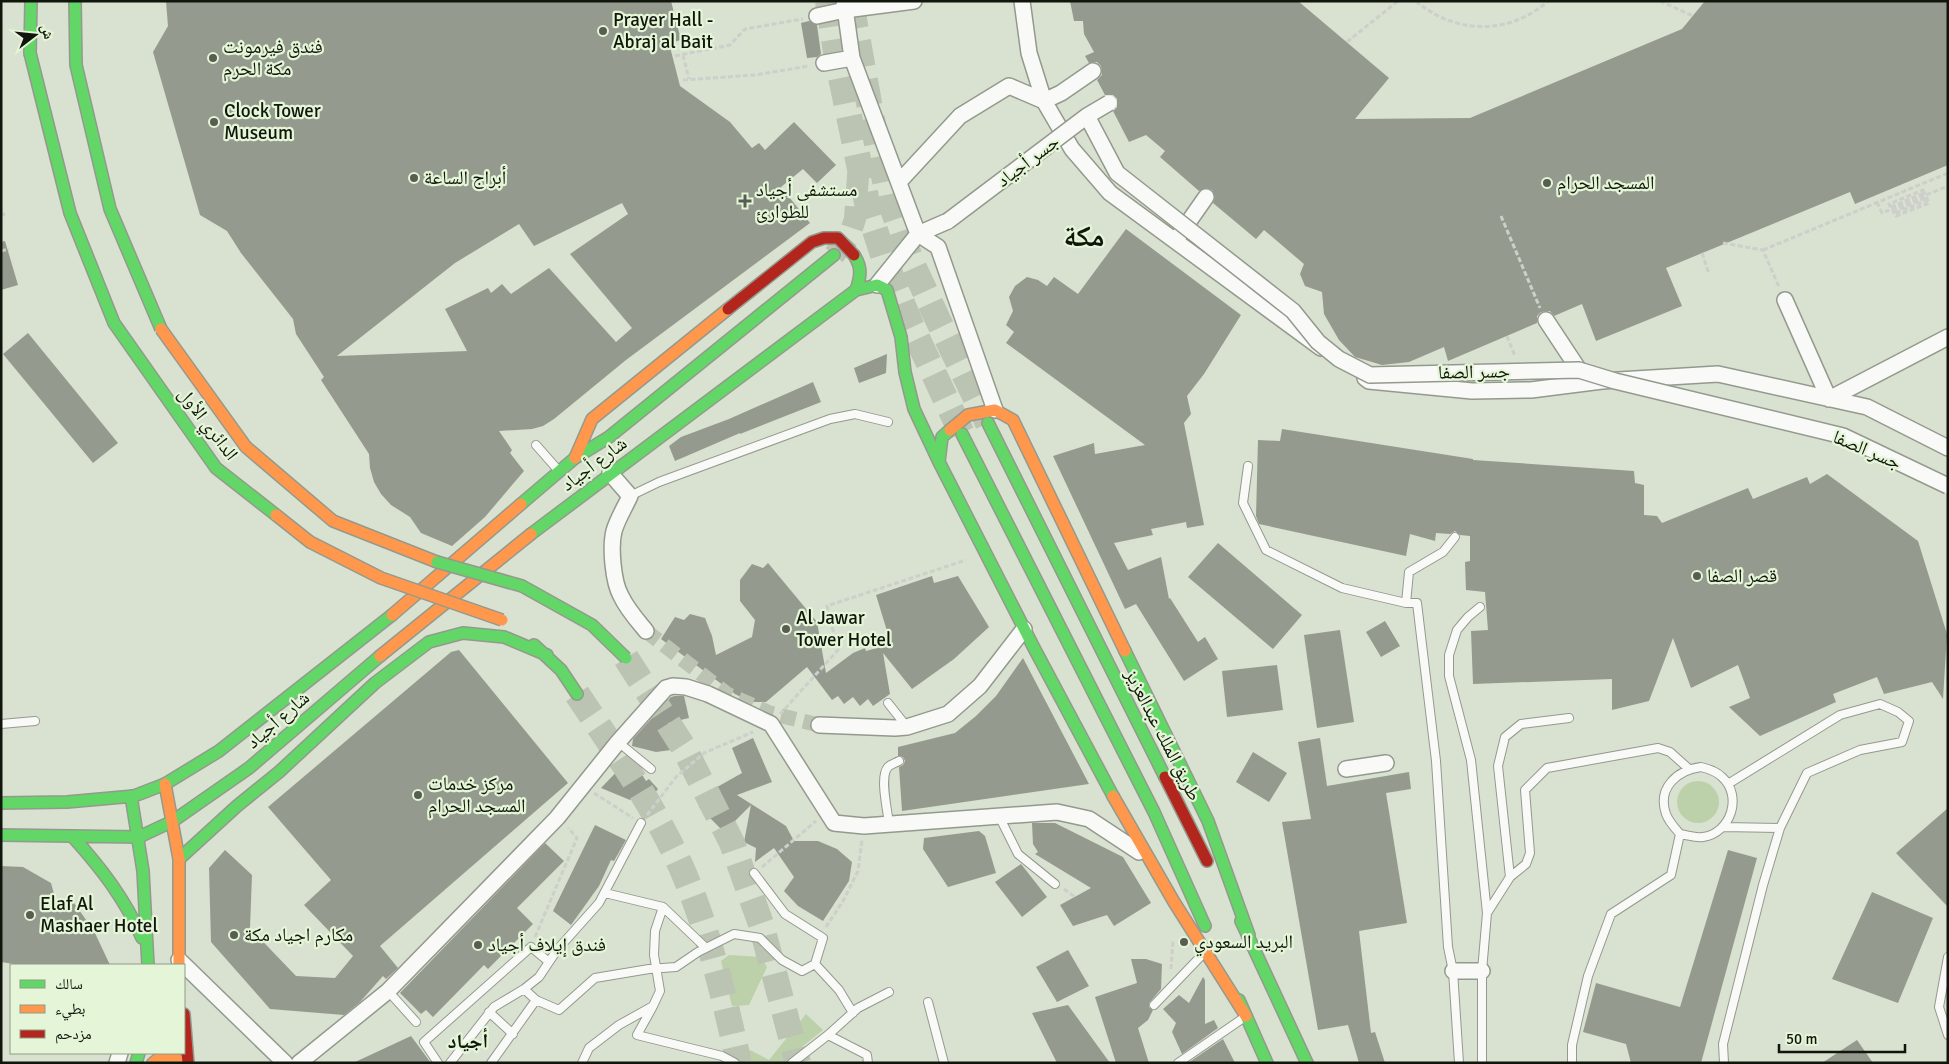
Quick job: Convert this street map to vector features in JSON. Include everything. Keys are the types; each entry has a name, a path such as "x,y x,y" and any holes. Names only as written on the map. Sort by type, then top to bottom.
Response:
{"main road":[{"name":"الدائري الأول","path":"32,1 30,53 70,213 77,231 114,323 216,468 310,542 381,578 502,620 547,656 561,670 577,694"},
{"name":"الدائري الأول","path":"75,1 76,65 110,209 161,329 246,448 333,521 437,562 522,586 592,625 626,658"},
{"name":"شارع أجياد","path":"1,835 139,837 173,821 249,768 270,740 374,661 549,519 856,290 861,273 858,262 847,246 838,238 824,238 812,242 592,419 575,458"},
{"name":"شارع أجياد","path":"1,803 67,802 131,796 165,784 219,751 392,615 575,458 609,437 834,255"},
{"path":"856,290 877,285 887,290 901,337 905,372 914,409 939,462 1024,629 1148,859 1246,1016"},
{"path":"939,462 942,437 968,415 992,416 1013,420 1208,821 1249,935"},
{"name":"طريق الملك عبدالعزيز","path":"992,416 1138,726 1215,877 1249,935 1307,1063"},
{"path":"962,434 1154,812 1267,1063"},
{"path":"179,859 237,806 279,772 375,683 429,642 463,633 504,636 547,656"},
{"path":"255,722 270,740"},
{"path":"165,784 179,859 179,962"},
{"path":"131,796 143,871 148,964"},
{"path":"73,837 98,863 116,889 136,922 147,950"},
{"path":"185,1026 188,1063"},
{"path":"153,1063 161,1057 175,1058 181,1063"}],"street":[{"path":"817,16 845,6 914,1"},
{"path":"1022,1 1028,52 1044,101 1072,149 1110,193 1307,339 1369,381 1472,391 1531,390 1602,381 1718,374 1867,407 1948,448"},
{"path":"845,6 852,58 918,234 938,246 992,416"},
{"path":"824,63 852,58"},
{"path":"900,182 960,116 1009,86 1044,101 1061,93 1093,71"},
{"name":"جسر أجياد","path":"918,234 948,221 1087,116 1109,103"},
{"name":"جسر الصفا","path":"1087,116 1117,172 1293,311 1318,342 1339,359 1364,373 1370,375 1579,370 1615,381 1843,436 1948,486"},
{"path":"1175,241 1206,197"},
{"path":"877,285 918,234"},
{"path":"1785,300 1829,399"},
{"path":"1546,320 1579,370"},
{"path":"1829,399 1948,337"},
{"path":"610,473 630,496 614,530 612,557 619,594 646,631"},
{"path":"819,725 860,728 907,727 948,714 980,686 1024,629"},
{"path":"303,1061 388,990 556,818 618,742 666,688 673,686 686,687 708,694 768,722 834,823 864,826 889,825 1057,812 1090,819 1148,859"},
{"path":"1346,769 1386,763"},
{"path":"185,968 285,1063"},
{"path":"1453,972 1482,971"}],"lane":[{"path":"630,496 659,482 830,419 855,414 888,422"},
{"path":"536,444 559,471"},
{"path":"1248,466 1243,503 1266,550 1342,588 1406,604 1417,603 1436,760 1448,947 1453,972 1459,1063"},
{"path":"1406,604 1409,572 1443,552 1454,537"},
{"path":"1480,607 1457,630 1449,655 1448,676 1471,760 1487,913 1482,971 1482,1063"},
{"path":"888,703 907,727"},
{"path":"1724,1063 1723,1044 1763,885 1780,828 1807,774 1860,750 1902,742 1909,721 1898,712 1880,704 1840,715 1728,784"},
{"path":"1510,877 1498,766 1505,737 1521,724 1569,718"},
{"path":"1,724 35,721"},
{"path":"618,742 651,769"},
{"path":"1487,913 1510,877 1526,864 1530,853 1525,790 1547,768 1658,748 1670,752 1689,769"},
{"path":"889,825 884,782 885,771 889,765 898,762"},
{"path":"1572,1063 1572,1045 1588,976 1611,914 1671,875 1680,834 1666,814 1664,802 1666,791 1671,781 1689,769 1701,767 1713,770 1723,777 1733,797 1733,808 1730,818 1714,834 1703,837 1680,834"},
{"path":"999,816 1018,854 1055,884"},
{"path":"453,1062 489,1012 494,1007 524,990 539,977 557,950 600,903 641,823"},
{"path":"1723,827 1780,828"},
{"path":"524,990 536,1000 559,1010 596,978 676,967 706,948 734,934 760,938 782,960 802,971 815,964 823,938 785,914 754,874"},
{"path":"605,893 663,907 706,948"},
{"path":"663,907 655,931 654,955 658,969 660,991 637,1035 735,1063"},
{"path":"438,1063 424,1042 531,947 549,962"},
{"path":"1154,1004 1205,951"},
{"path":"1948,957 1939,1007 1948,1035"},
{"path":"815,964 839,990 853,1013"},
{"path":"388,990 416,1022"},
{"path":"792,1063 828,1035 858,1008 888,992"},
{"path":"491,1063 536,1000"},
{"path":"928,1002 944,1063"},
{"path":"582,1063 589,1048 619,1025 653,1006"},
{"path":"489,1012 513,1034"},
{"path":"1178,1063 1246,1016"},
{"path":"828,1035 867,1055 868,1063"}],"path":[{"path":"1347,42 1398,1"},
{"path":"1416,1 1428,12 1452,23 1479,27 1509,24 1537,11 1548,1"},
{"path":"1660,1 1693,16"},
{"path":"675,56 730,45 745,29 817,16"},
{"path":"683,55 690,79"},
{"path":"683,80 755,75 824,63"},
{"path":"1723,243 1763,250 1948,173"},
{"path":"1877,202 1882,213 1948,186"},
{"path":"1892,210 1896,216 1929,202 1926,196"},
{"path":"1501,216 1546,320"},
{"path":"1,251 9,249"},
{"path":"1763,250 1785,300"},
{"path":"1702,253 1709,274"},
{"path":"1507,336 1515,356"},
{"path":"590,791 641,823 676,777 704,753 751,734 768,722 838,650 827,606 986,554"},
{"path":"754,874 826,812"},
{"path":"823,938 826,925 843,901 858,871 863,837"},
{"path":"531,947 578,838"},
{"path":"1170,988 1173,938"}],"green space":[{"path":"1702,781 1710,784 1716,790 1719,802 1716,814 1710,820 1694,823 1686,820 1680,814 1677,798 1680,790 1686,784"},
{"path":"729,955 761,957 767,967 749,1005 732,1006 721,961"},
{"path":"806,1014 823,1030 782,1063 743,1062 750,1050 769,1060"}],"building":[{"name":"أبراج الساعة","path":"166,1 671,1 681,40 669,43 680,86 730,122 752,148 759,143 765,150 794,122 836,165 817,183 803,169 781,187 810,223 626,360 554,419 543,426 532,429 499,431 512,450 510,453 524,471 485,517 452,546 421,533 410,517 391,505 381,494 374,482 369,454 321,380 324,377 296,334 293,319 241,253 227,231 200,215 153,52 168,26","holes":["622,203 628,214 570,254 632,328 616,342 549,268 511,294 502,284 491,293 488,288 445,309 467,351 337,356 455,263 519,224 534,246"]},
{"name":"المسجد الحرام","path":"1070,1 1298,1 1389,78 1355,119 1470,118 1682,29 1705,1 1948,1 1948,165 1855,204 1850,192 1666,268 1682,306 1596,341 1582,304 1554,316 1550,311 1541,312 1537,316 1537,323 1448,361 1444,347 1409,362 1382,365 1355,357 1339,340 1324,314 1322,292 1305,286 1300,274 1304,264 1264,230 1256,239 1213,203 1215,197 1212,190 1206,188 1199,191 1160,157 1165,151 1146,135 1129,142 1113,111 1117,107 1117,99 1113,95 1105,95 1097,80 1102,75 1101,66 1097,62 1089,63 1085,56 1094,52 1084,34 1083,21 1074,21"},
{"path":"809,21 817,25 821,54 817,57 807,58 801,23"},
{"path":"1126,229 1241,315 1204,374 1187,396 1191,414 1184,423 1204,525 1187,528 1186,522 1151,529 1153,535 1114,543 1128,570 1161,557 1169,599 1198,642 1205,637 1218,659 1184,681 1136,604 1125,609 1053,456 1094,443 1095,454 1145,445 1006,343 1014,332 1006,325 1013,311 1009,297 1015,286 1027,277 1038,280 1047,286 1054,277 1078,294"},
{"path":"5,241 18,285 1,290 1,242"},
{"path":"28,333 118,443 93,463 3,354"},
{"path":"887,354 886,373 859,383 854,368"},
{"path":"813,382 821,402 740,433 675,461 669,446 681,437 729,419"},
{"name":"قصر الصفا","path":"1282,429 1473,460 1634,471 1635,483 1644,485 1644,515 1657,516 1662,523 1748,488 1753,499 1807,477 1810,484 1827,474 1918,541 1947,634 1943,699 1932,682 1884,694 1877,677 1833,694 1836,702 1760,736 1729,707 1750,698 1738,665 1691,688 1673,638 1649,701 1612,710 1612,679 1473,684 1471,631 1488,630 1485,592 1466,590 1465,562 1470,561 1470,536 1460,535 1455,531 1450,534 1436,533 1435,541 1410,534 1406,556 1259,524 1256,516 1258,440 1280,441"},
{"path":"1218,543 1302,615 1273,649 1188,577"},
{"path":"768,563 817,622 826,673 853,653 865,648 866,651 891,644 876,595 932,576 934,583 958,576 989,627 954,659 912,689 883,653 890,694 873,706 868,699 860,706 853,697 844,704 838,696 832,700 807,667 766,702 751,702 735,694 661,639 675,617 684,620 690,614 705,618 712,636 716,655 752,637 755,620 740,601 740,580 752,564 763,568"},
{"path":"1385,621 1400,646 1381,657 1366,632"},
{"path":"1340,630 1354,722 1317,728 1304,635"},
{"name":"مركز خدمات المسجد الحرام","path":"459,650 568,783 380,946 398,968 386,979 383,976 360,1002 344,1015 270,1009 211,942 209,868 225,850 252,875 250,928 296,976 335,978 353,956 304,905 331,880 268,807 451,652"},
{"path":"1023,658 1089,784 902,811 899,767 905,761 903,757 898,756 898,747 955,733 996,696"},
{"path":"1277,665 1283,710 1227,717 1222,671"},
{"path":"684,696 689,718 668,723 671,750 656,752 632,746 633,739 671,697"},
{"path":"753,738 772,782 737,795 786,826 794,841 818,841 837,849 852,862 849,881 823,921 798,906 784,891 794,877 774,848 755,862 756,848 744,842 751,805 724,832 699,807 705,801 703,795 742,773 732,748"},
{"path":"1320,738 1327,786 1409,772 1411,789 1386,793 1407,923 1359,931 1371,1033 1375,1032 1385,1063 1359,1063 1348,1025 1318,1030 1282,822 1311,819 1298,742"},
{"path":"1253,752 1287,773 1269,802 1236,782"},
{"path":"624,764 634,777 641,773 646,781 649,779 658,789 644,807 633,798 630,800 601,788"},
{"path":"1948,808 1948,907 1896,853"},
{"path":"1032,823 1055,823 1123,857 1151,903 1114,926 1107,915 1073,926 1060,905 1091,888 1035,854 1038,852 1033,844"},
{"path":"595,825 626,840 614,861 611,860 599,886 571,925 553,911"},
{"path":"979,831 985,836 996,873 948,887 923,849 924,838"},
{"name":"فندق إيلاف أجياد","path":"545,843 564,861 517,908 533,924 488,969 484,965 433,1017 426,1010 421,1014 400,993"},
{"path":"1728,850 1757,858 1701,1063 1631,1063 1626,1044 1583,1032 1596,983 1680,1007"},
{"path":"1021,864 1047,897 1022,917 995,882"},
{"name":"Elaf Al Mashaer Hotel","path":"1,866 23,867 51,883 59,912 74,903 94,931 110,964 14,964 1,962"},
{"path":"1872,892 1933,918 1898,1003 1832,979"},
{"path":"1068,950 1089,986 1057,1002 1036,967"},
{"path":"1131,959 1146,959 1162,964 1161,989 1149,1003 1149,1007 1153,1010 1148,1020 1138,1028 1149,1063 1116,1063 1095,997 1137,983"},
{"path":"1203,977 1205,980 1205,1024 1214,1020 1218,1028 1182,1054 1172,1032 1176,1023 1163,1009 1179,995 1189,1003"},
{"path":"1068,1005 1110,1063 1057,1063 1032,1013"},
{"path":"411,1036 431,1063 353,1063"},
{"path":"1223,1039 1235,1063 1188,1063"},
{"path":"1857,1040 1873,1063 1822,1063"}],"tunnel":[{"path":"828,1 837,58 869,212 886,264 911,325 962,434"},
{"path":"851,3 888,195 911,261 988,423"},
{"path":"834,255 849,237 855,219 859,162"},
{"path":"646,631 727,694 770,713 819,725"},
{"path":"626,658 684,748 732,843 761,924 798,1063"},
{"path":"577,694 644,797 678,859 690,887 718,974 739,1063"}],"traffic: fast":[{"path":"30,53 31,1"},
{"path":"75,1 76,65 110,209 161,329"},
{"path":"30,53 70,213 114,323 216,468 276,515"},
{"path":"521,504 575,458 609,437 834,255"},
{"path":"531,534 856,290 860,272 854,255"},
{"path":"856,290 877,285 887,290 901,337 905,372 914,409 939,462"},
{"path":"988,423 1165,777"},
{"path":"950,430 942,437 939,462 1034,648 1113,796"},
{"path":"962,434 1154,812 1205,926"},
{"path":"437,562 522,586 592,625 626,658"},
{"path":"1,803 67,802 134,796 165,784 219,751 392,615"},
{"path":"179,859 237,806 279,772 375,683 429,642 463,633 504,637 547,655"},
{"path":"534,645 561,670 577,694"},
{"path":"1125,651 1208,821 1249,935"},
{"path":"1,835 139,837 173,821 249,768 380,656"},
{"path":"131,796 143,871 148,964"},
{"path":"73,837 112,884 142,938"},
{"path":"1241,921 1307,1063"},
{"path":"1239,1000 1267,1063"},
{"path":"136,1063 139,1054"}],"traffic: slow":[{"path":"575,458 592,419 728,309"},
{"path":"161,329 246,447"},
{"path":"950,430 968,415 995,410 1013,420 1125,651"},
{"path":"246,447 333,521 437,562"},
{"path":"392,615 521,504"},
{"path":"276,515 310,542 381,578 502,620"},
{"path":"380,656 531,534"},
{"path":"165,784 179,859 179,964"},
{"path":"1113,796 1174,902 1246,1016"},
{"path":"153,1063 161,1057 175,1058 181,1063"}],"traffic: jam":[{"path":"728,309 812,242 824,238 838,238 854,255"},
{"path":"1165,777 1207,861"},
{"path":"185,1026 188,1063"}],"place":[{"name":"Prayer Hall - Abraj al Bait","path":"603,31"},
{"name":"فندق فيرمونت مكة الحرم","path":"213,58"},
{"name":"Clock Tower Museum","path":"214,122"},
{"name":"أبراج الساعة","path":"414,178"},
{"name":"المسجد الحرام","path":"1547,183"},
{"name":"مستشفى أجياد للطوارئ","path":"745,201"},
{"name":"قصر الصفا","path":"1697,576"},
{"name":"Al Jawar Tower Hotel","path":"786,629"},
{"name":"مركز خدمات المسجد الحرام","path":"418,795"},
{"name":"Elaf Al Mashaer Hotel","path":"30,915"},
{"name":"مكارم اجياد مكة","path":"234,935"},
{"name":"البريد السعودي","path":"1184,942"},
{"name":"فندق إيلاف أجياد","path":"478,945"}],"district":[{"name":"مكة","path":"1084,236"},
{"name":"أجياد","path":"468,1041"}]}
